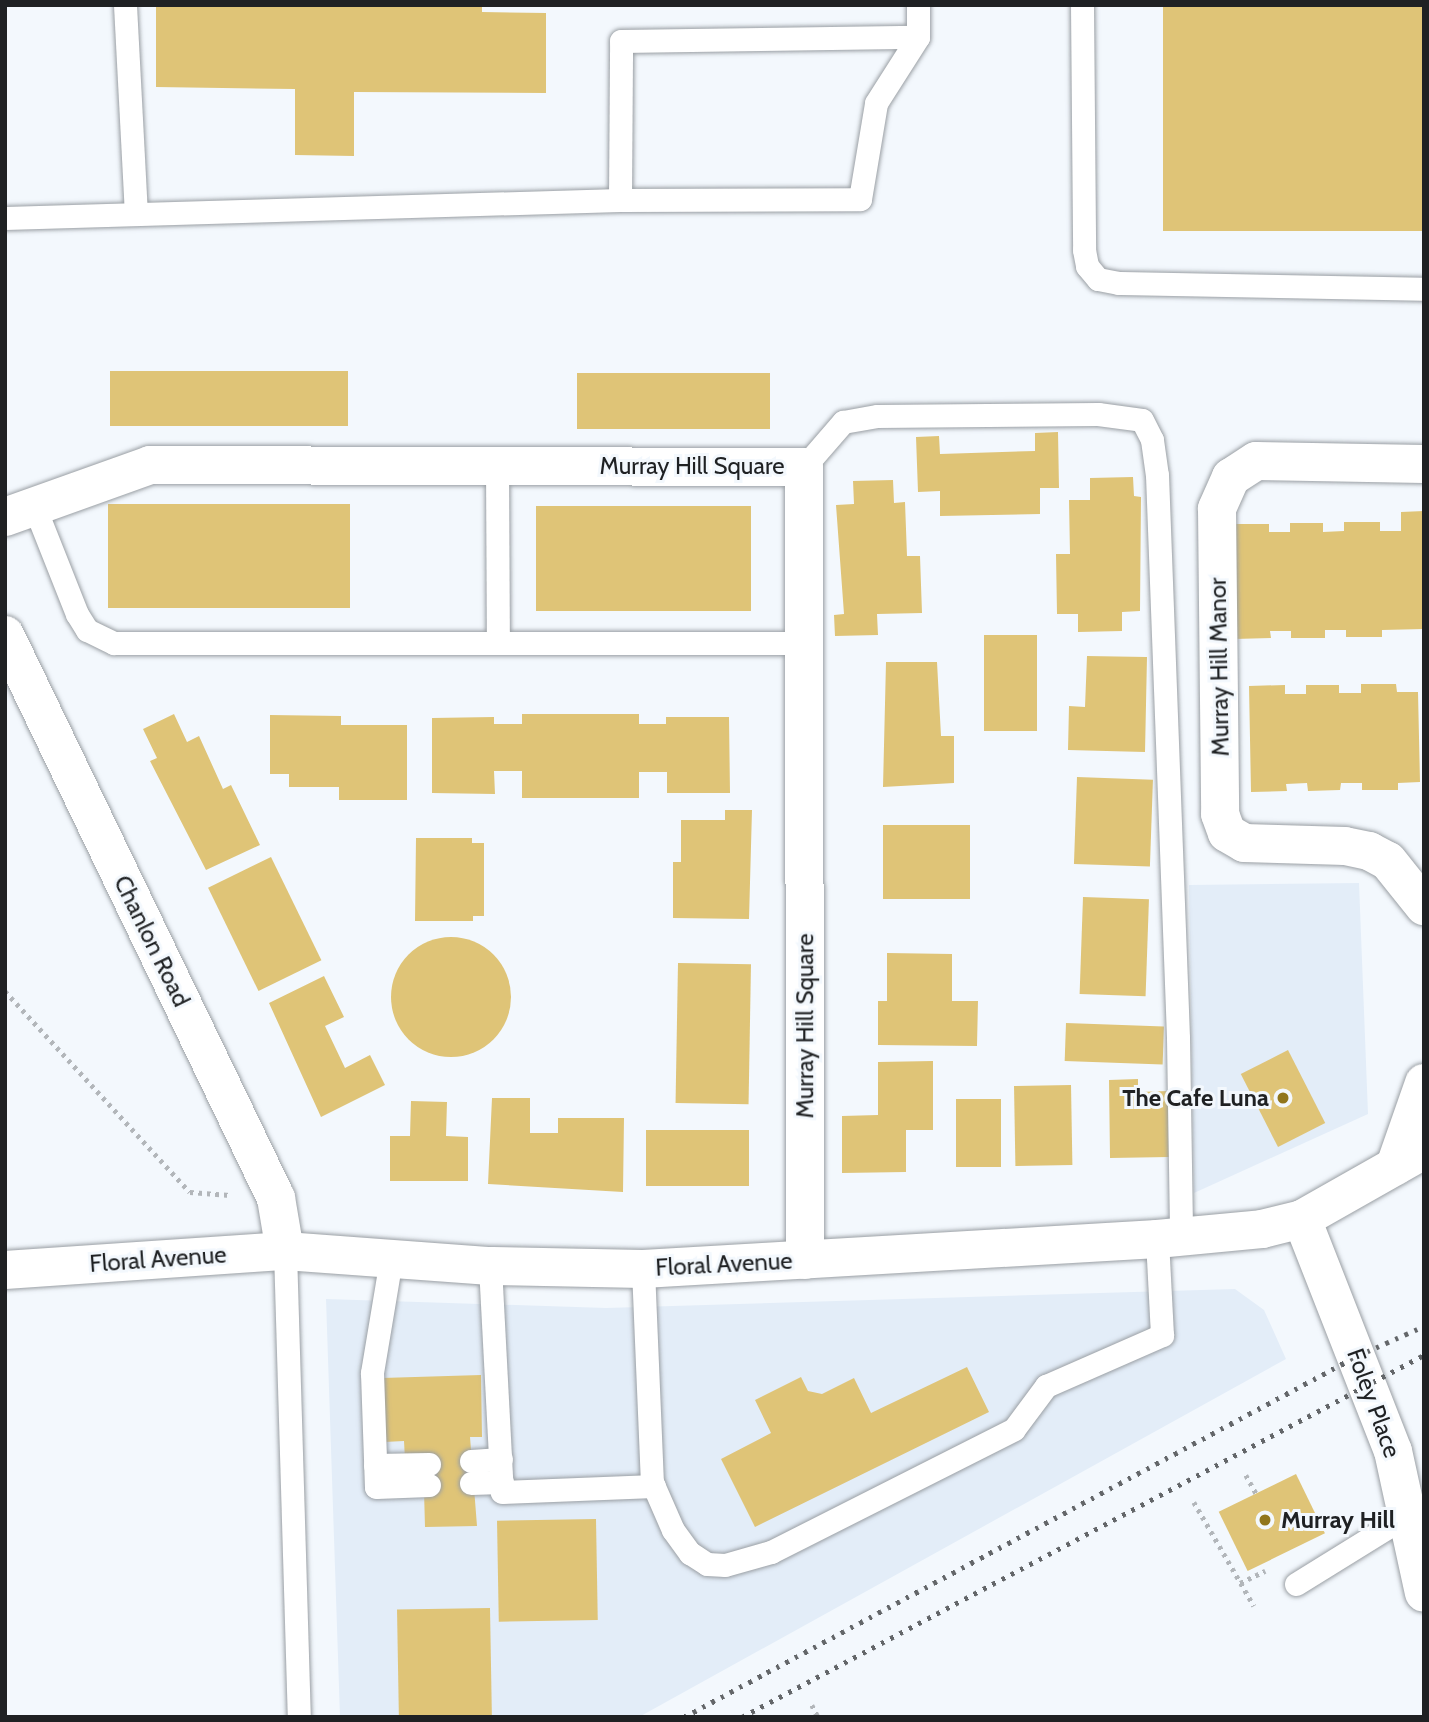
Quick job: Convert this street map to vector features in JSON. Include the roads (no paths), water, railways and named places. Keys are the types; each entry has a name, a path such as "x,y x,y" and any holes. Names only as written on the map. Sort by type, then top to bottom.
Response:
{"street":[{"name":"Murray Hill Manor","path":"1424,464 1256,461 1231,477 1217,509 1220,814 1227,832 1244,843 1345,846 1369,851 1388,861 1424,906"},
{"name":"Murray Hill Square","path":"20,512 150,465 804,467 805,1260"},
{"name":"Chanlon Road","path":"5,635 276,1198 285,1251"},
{"path":"1410,1158 1424,1083"},
{"name":"Floral Avenue","path":"5,1270 285,1251 489,1266 643,1269 1169,1238 1262,1229 1302,1219 1410,1158"},
{"name":"Foley Place","path":"1302,1219 1416,1510 1424,1593"}],"lane":[{"path":"125,5 136,214"},
{"path":"5,218 620,200 860,199 876,103 918,37 918,5"},
{"path":"1082,5 1084,250 1087,266 1098,279 1119,283 1424,289"},
{"path":"620,200 621,41 918,37"},
{"path":"643,1269 654,1486 673,1530 690,1553 707,1564 725,1566 771,1552 1014,1429 1046,1386 1161,1335 1169,1238 1178,1025 1157,475 1152,440 1143,421 1098,414 877,416 843,422 804,467"},
{"path":"497,466 498,642"},
{"path":"20,512 77,614 100,639 805,643"},
{"path":"285,1251 299,1717"},
{"path":"391,1259 372,1373 376,1487 429,1474"},
{"path":"489,1266 502,1492 654,1486"},
{"path":"501,1459 471,1472 502,1482"},
{"path":"1296,1584 1416,1510"}],"railway":[{"path":"684,1717 1357,1356 1424,1326"},
{"path":"742,1717 1424,1355"}],"place":[{"name":"The Cafe Luna","path":"1283,1098"},
{"name":"Murray Hill","path":"1265,1520"}]}
